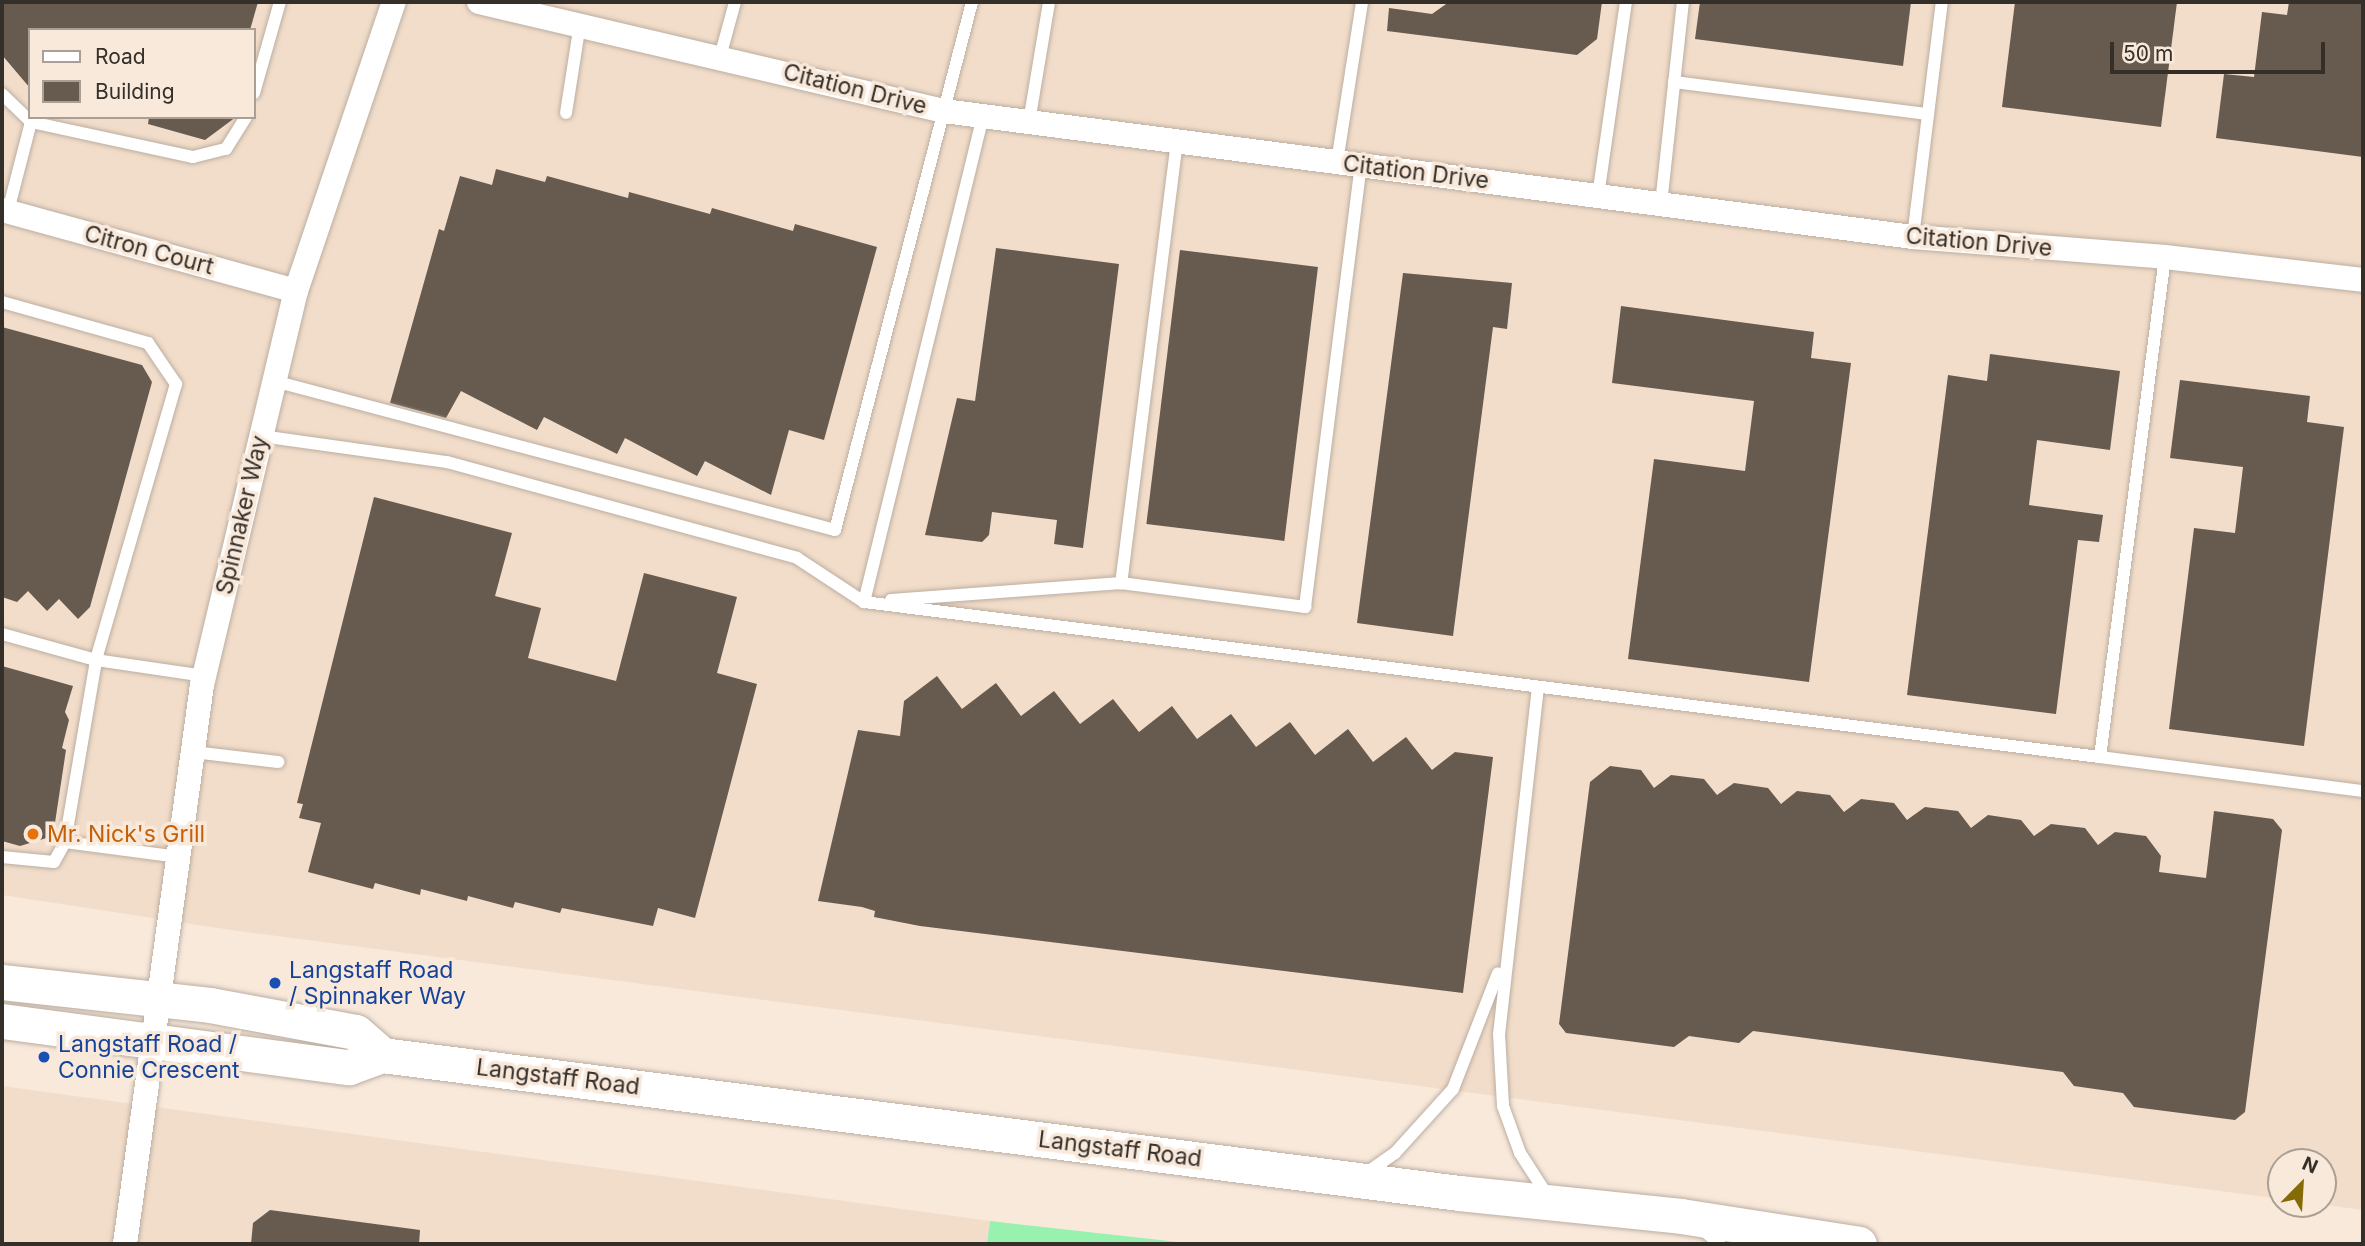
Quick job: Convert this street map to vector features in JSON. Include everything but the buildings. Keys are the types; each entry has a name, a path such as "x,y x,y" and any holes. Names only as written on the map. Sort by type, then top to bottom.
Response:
{"main road":[{"path":"2,982 161,998 356,1032 382,1055"},
{"name":"Langstaff Road","path":"2,1021 349,1067 382,1055 1357,1180 1681,1216 1851,1244"}],"street":[{"name":"Spinnaker Way","path":"125,1244 204,676 296,290 394,2"},
{"name":"Citation Drive","path":"479,2 944,111 1913,237 2165,257 2363,280"},
{"name":"Citron Court","path":"5,210 296,290"}],"lane":[{"path":"256,86 280,2"},
{"path":"720,57 735,2"},
{"path":"274,381 835,530 972,2"},
{"path":"1029,122 1049,2"},
{"path":"1337,162 1362,2"},
{"path":"1598,196 1626,2"},
{"path":"1661,204 1683,2"},
{"path":"1913,237 1942,2"},
{"path":"566,113 580,24"},
{"path":"1674,82 1928,114"},
{"path":"2,94 31,122 192,157 226,149 245,119"},
{"path":"864,603 983,116"},
{"path":"5,210 31,122"},
{"path":"1121,583 1177,141"},
{"path":"864,603 1121,583 1304,607 1361,165"},
{"path":"2100,757 2165,257"},
{"path":"2,302 148,343 176,384 96,660 65,842 54,862 2,857"},
{"path":"261,436 447,462 797,558 864,603 2363,791"},
{"path":"2,634 96,660 204,676"},
{"path":"1538,687 1504,957 1499,1034 1503,1106 1520,1153 1553,1203"},
{"path":"193,752 278,762"},
{"path":"65,842 179,857"},
{"path":"1357,1180 1395,1153 1453,1089 1504,957"},
{"path":"1681,1216 1720,1244"}],"shaded area":[{"path":"2,2 2363,2 2363,1210 2337,1207 2337,1148 2267,1148 2267,1197 231,930 2,895"},
{"path":"2,1086 990,1221 987,1244 2,1244"}],"green space":[{"path":"990,1221 1196,1244 987,1244"}],"place":[{"name":"Mr. Nick's Grill","path":"33,834"},
{"name":"Langstaff Road / Spinnaker Way","path":"275,983"},
{"name":"Langstaff Road / Connie Crescent","path":"44,1057"}]}
